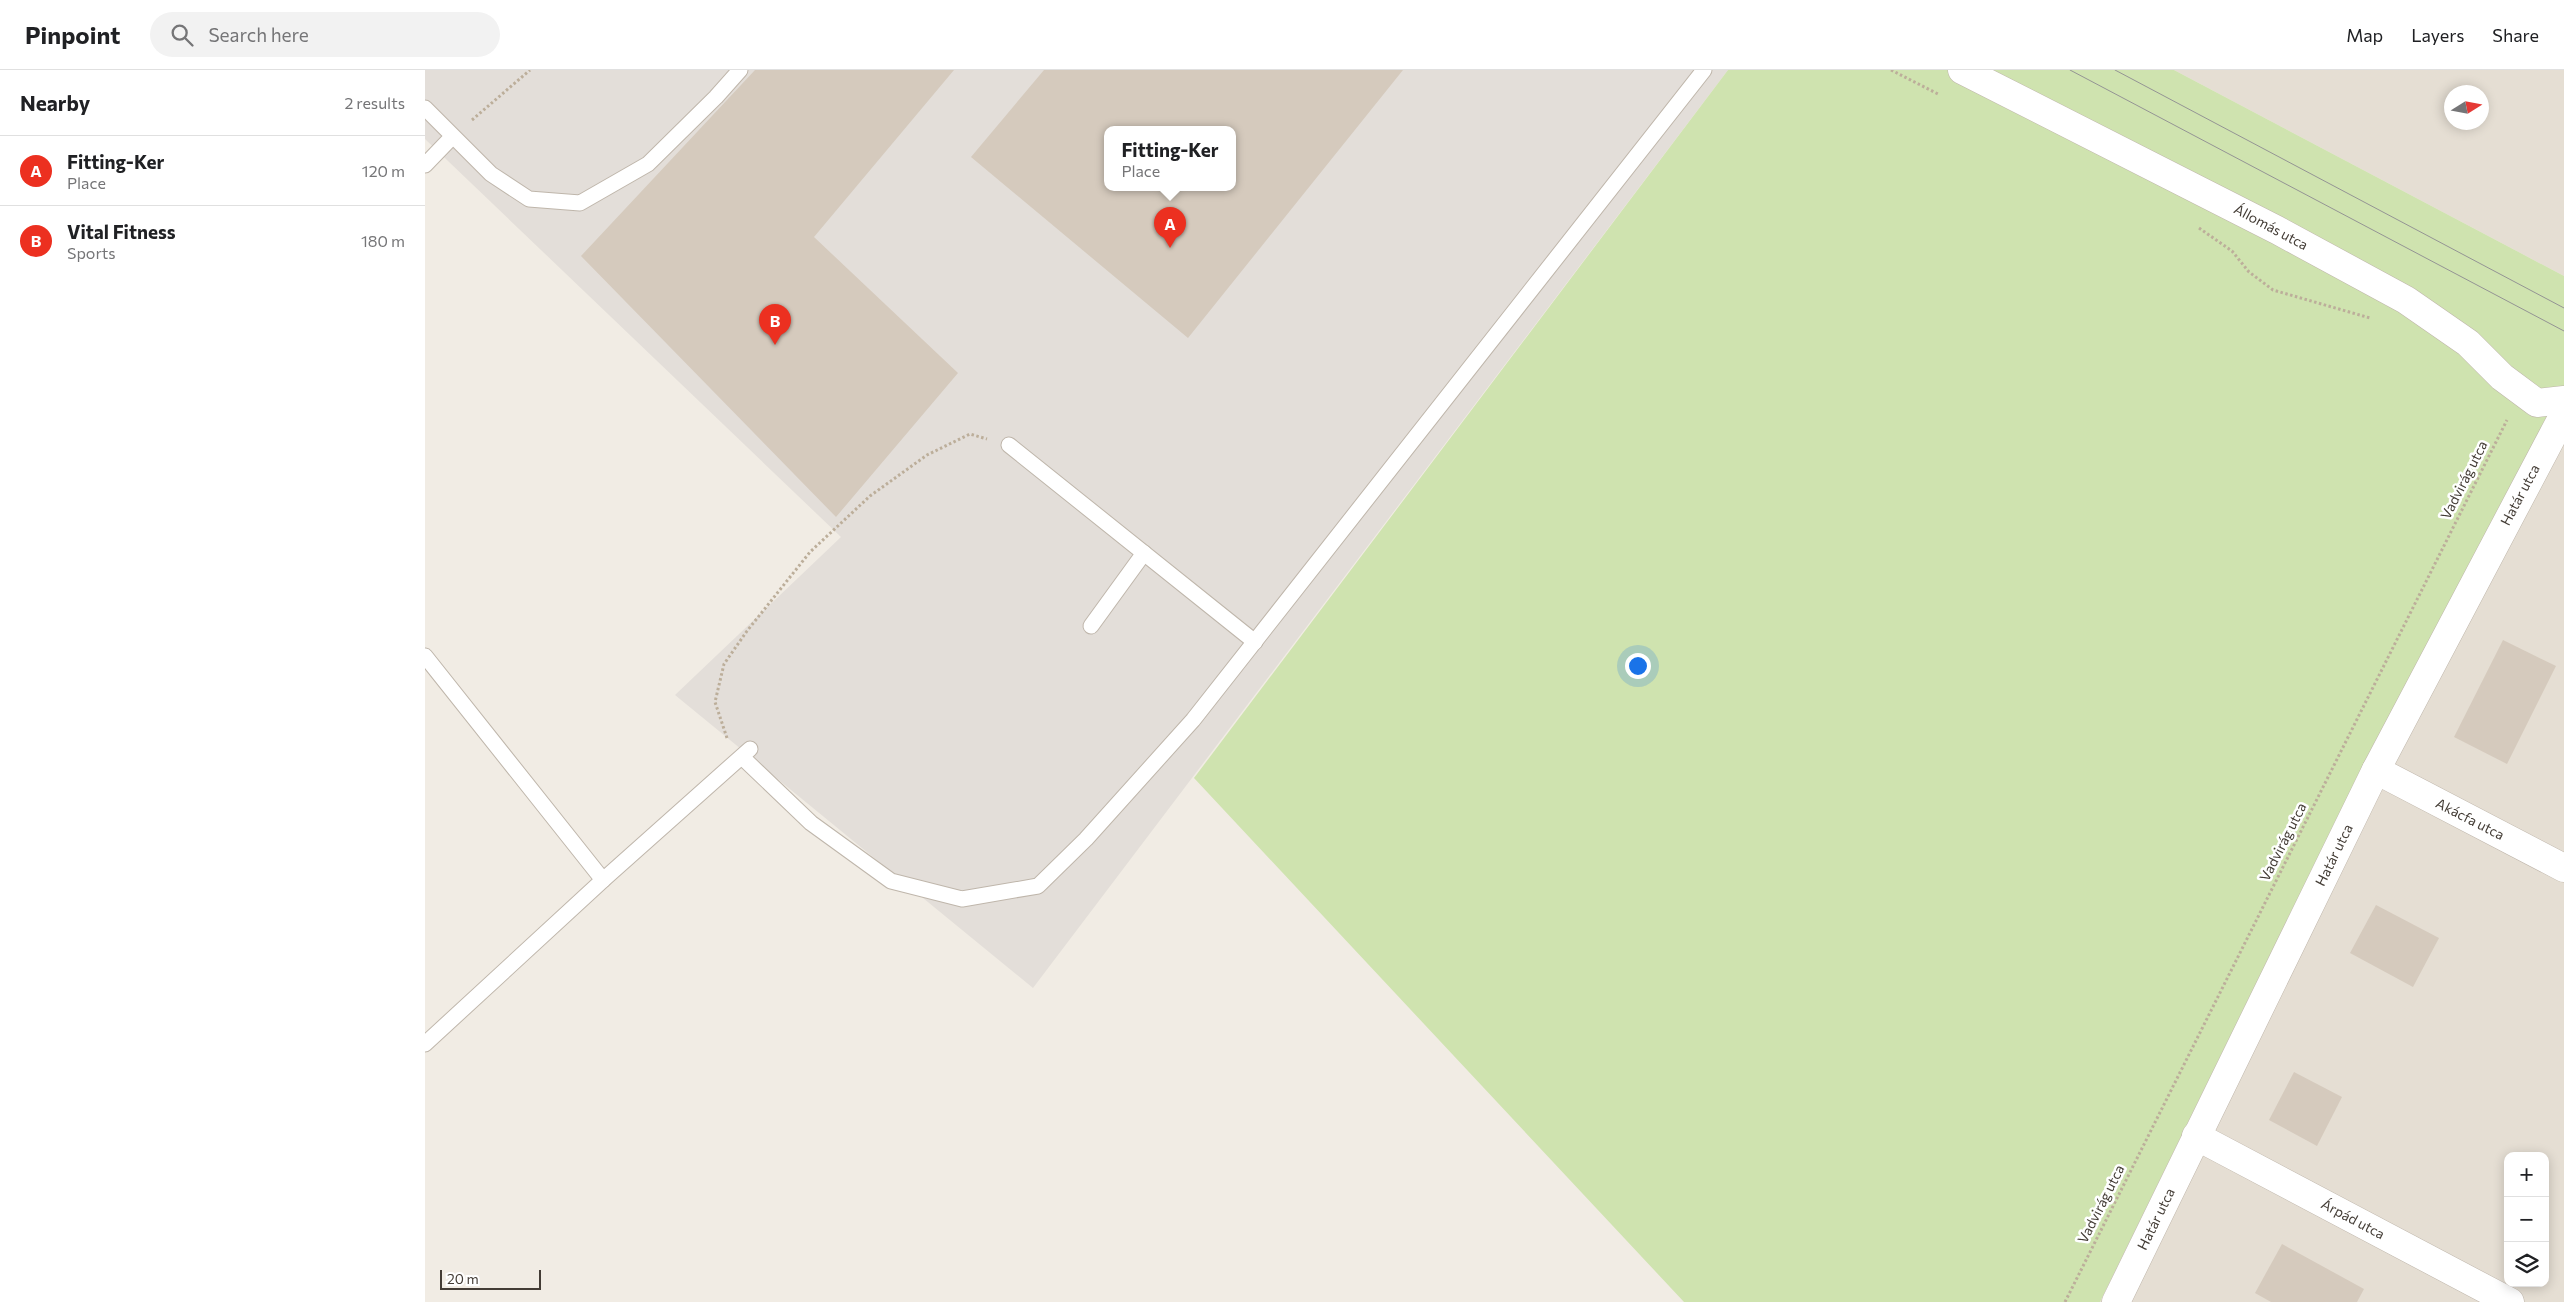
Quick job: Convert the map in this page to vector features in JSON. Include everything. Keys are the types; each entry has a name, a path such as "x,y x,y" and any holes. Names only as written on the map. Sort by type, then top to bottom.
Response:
{"street":[{"name":"Állomás utca","path":"1962,70 2277,230 2406,300 2468,343 2521,392 2537,403 2564,400"},
{"name":"Határ utca","path":"2116,1302 2375,770 2564,414"},
{"name":"Akácfa utca","path":"2375,770 2564,868"},
{"name":"Árpád utca","path":"2196,1136 2511,1302"}],"lane":[{"path":"425,108 491,174 529,199 581,203 648,164 716,97 740,70"},
{"path":"425,1044 603,880 746,753 811,823 891,881 962,899 1038,886 1086,839 1193,720 1704,70"},
{"path":"425,166 452,137"},
{"path":"1009,445 1255,642"},
{"path":"1091,626 1144,553"},
{"path":"425,656 603,880"}],"path":[{"path":"452,137 530,70"},
{"path":"1891,70 1945,97"},
{"path":"2197,227 2232,252 2249,272 2273,290 2371,319"},
{"name":"Vadvirág utca","path":"2065,1302 2521,392"},
{"path":"746,753 726,738 715,702 724,664 747,630 811,552 870,496 927,455 970,434 1009,445"}],"shaded area":[{"path":"425,70 1728,70 1033,988 675,695 841,537 425,139"},
{"path":"2174,70 2564,70 2564,276"},
{"path":"2564,389 2564,1302 2100,1302 2366,759"}],"green space":[{"path":"1728,70 2174,70 2564,276 2564,389 2366,759 2100,1302 1684,1302 1194,778"}],"building":[{"path":"755,70 954,70 814,237 958,373 836,517 581,256"},
{"path":"1044,70 1403,70 1188,338 971,157"},
{"path":"2503,640 2556,666 2507,764 2454,737"},
{"path":"2376,905 2439,938 2413,987 2350,953"},
{"path":"2294,1072 2342,1097 2317,1146 2269,1120"},
{"path":"2282,1244 2364,1289 2357,1302 2271,1302 2255,1293"}],"tram line":[{"path":"2070,70 2564,331"},
{"path":"2115,70 2564,308"}],"place":[{"name":"Fitting-Ker","path":"1170,248"},
{"name":"Vital Fitness","path":"775,345"}]}
